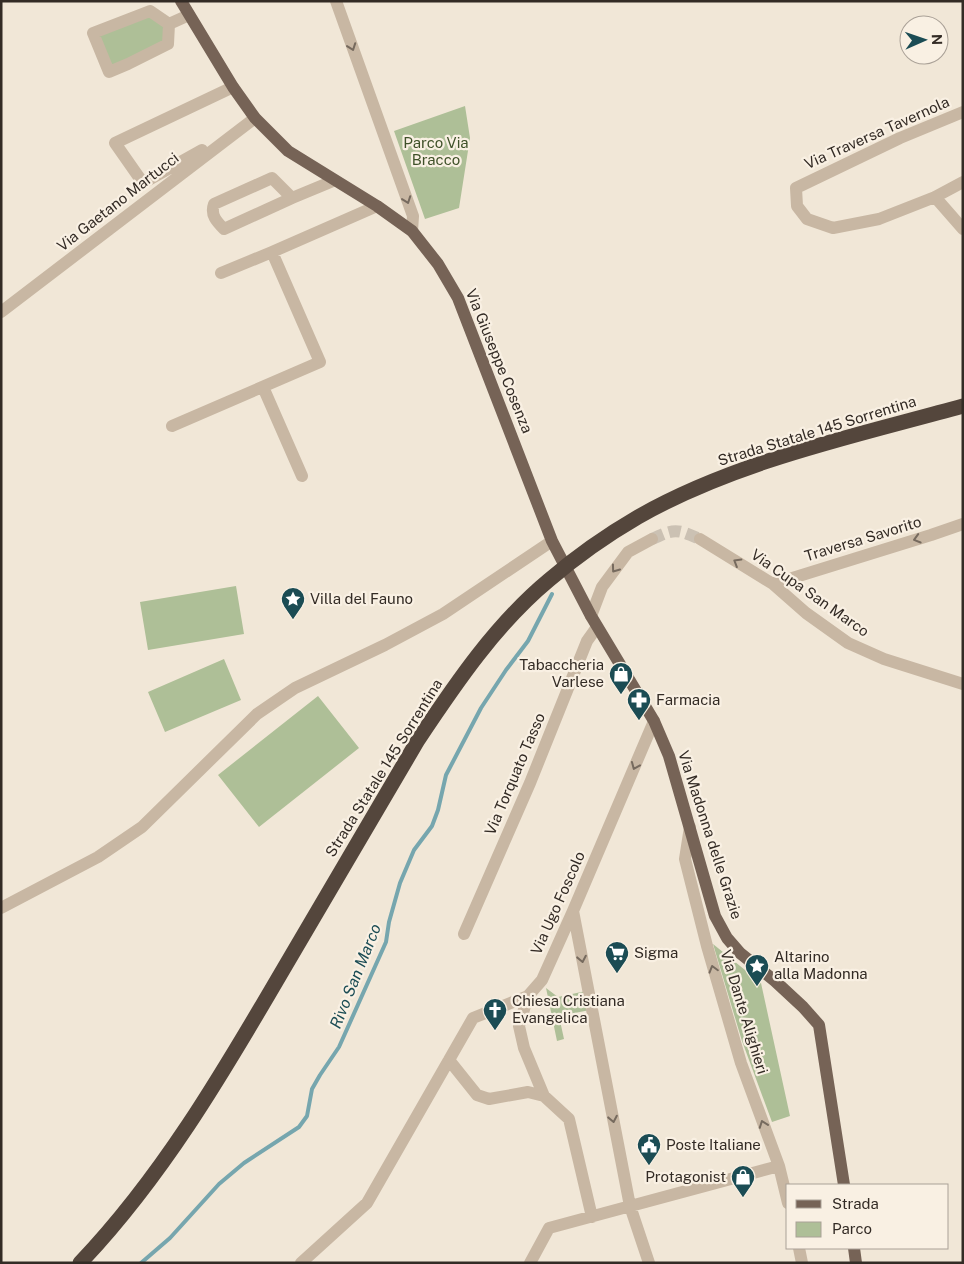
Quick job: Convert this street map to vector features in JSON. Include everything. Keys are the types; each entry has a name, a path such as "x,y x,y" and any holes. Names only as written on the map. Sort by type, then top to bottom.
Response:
{"highway":[{"name":"Strada Statale 145 Sorrentina","path":"80,1263 129,1205 199,1109 238,1047 413,749 447,696 510,617 548,580 592,546 638,517 684,494 768,462 963,406"}],"main road":[{"name":"Via Giuseppe Cosenza","path":"181,1 255,118 288,151 412,231 438,264 458,298 552,541"},
{"name":"Via Madonna delle Grazie","path":"552,541 590,616 654,721 668,756 690,826 715,916 727,938 740,953 804,1007 819,1025 844,1184"},
{"path":"854,1249 856,1263"}],"street":[{"path":"336,1 413,216 412,231"},
{"path":"150,11 169,24 168,44 109,72 93,33 150,11"},
{"path":"169,24 189,15"},
{"path":"207,147 143,183 115,143 233,86"},
{"name":"Via Traversa Tavernola","path":"963,112 900,138 796,188 796,206 807,219 833,228 879,219 935,198 963,182"},
{"name":"Via Gaetano Martucci","path":"1,312 255,118"},
{"path":"292,198 272,178 214,204 212,210 215,219 224,230 333,181"},
{"path":"935,198 963,229"},
{"path":"221,273 376,206"},
{"path":"172,426 320,362 272,252"},
{"path":"263,387 302,476"},
{"name":"Traversa Savorito","path":"773,584 930,536 963,524"},
{"path":"590,616 602,587 628,552 652,539"},
{"name":"Via Cupa San Marco","path":"700,540 773,584 806,613 848,642 884,659 963,684"},
{"path":"1,908 98,857 142,827 257,714 295,688 386,645 443,614 552,541"},
{"name":"Via Torquato Tasso","path":"464,934 530,783 587,641 597,627"},
{"name":"Via Ugo Foscolo","path":"301,1263 367,1203 473,1018 528,996 542,980 654,721"},
{"name":"Via Dante Alighieri","path":"690,826 685,859 707,946 741,1063 778,1166 786,1196"},
{"path":"573,911 630,1206 649,1263"},
{"path":"528,996 519,1026 524,1048 544,1096 569,1119 592,1217"},
{"path":"449,1060 477,1095 489,1099 528,1092 544,1096"},
{"path":"530,1263 549,1228 778,1166"},
{"path":"799,1249 802,1263"}],"green space":[{"path":"150,11 169,24 168,44 115,70 93,33"},
{"name":"Parco Via Bracco","path":"465,106 470,138 459,208 425,219 394,131"},
{"path":"236,586 244,634 148,650 140,602"},
{"path":"224,659 241,700 165,732 148,692"},
{"path":"318,696 359,748 259,827 218,775"},
{"path":"713,944 761,983 790,1116 772,1122 742,1041"},
{"path":"546,988 558,997 586,991 590,1010 559,1016 564,1039 557,1041"}],"waterway":[{"name":"Rivo San Marco","path":"141,1263 170,1238 219,1184 244,1163 299,1127 307,1116 312,1089 339,1047 386,942 389,922 400,883 414,850 432,826 438,810 446,775 481,708 528,641 552,594"}],"tunnel":[{"path":"652,539 676,531 700,539"}],"place":[{"name":"Villa del Fauno","path":"293,620"},
{"name":"Tabaccheria Varlese","path":"621,695"},
{"name":"Farmacia","path":"639,721"},
{"name":"Sigma","path":"617,974"},
{"name":"Altarino alla Madonna","path":"757,987"},
{"name":"Chiesa Cristiana Evangelica","path":"495,1031"},
{"name":"Poste Italiane","path":"649,1166"},
{"name":"Protagonist","path":"743,1198"}]}
